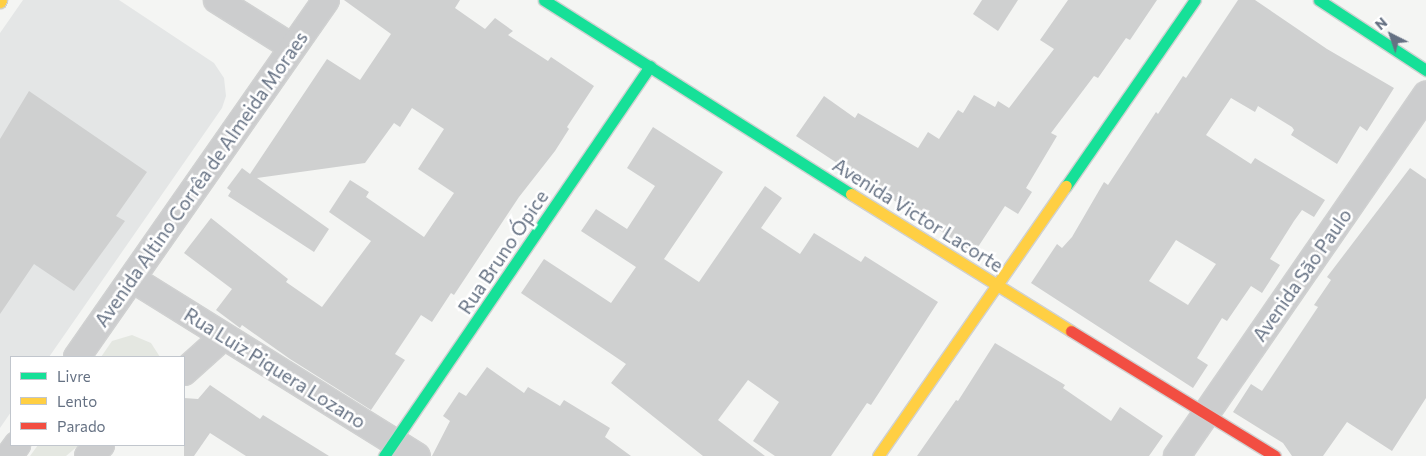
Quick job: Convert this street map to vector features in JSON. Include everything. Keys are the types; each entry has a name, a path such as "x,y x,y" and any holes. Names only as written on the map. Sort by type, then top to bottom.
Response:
{"street":[{"path":"217,0 292,47"},
{"name":"Avenida Altino Corrêa de Almeida Moraes","path":"78,356 134,280 326,0"},
{"name":"Avenida Victor Lacorte","path":"544,0 998,287 1275,456"},
{"path":"878,456 998,287 1195,0"},
{"path":"1319,0 1426,70"},
{"name":"Rua Bruno Ópice","path":"389,449 650,66"},
{"name":"Avenida São Paulo","path":"1177,456 1426,95"},
{"name":"Rua Luiz Piquera Lozano","path":"134,280 223,337 389,449 417,456"},
{"path":"185,371 223,337"},
{"path":"88,456 100,446"}],"shaded area":[{"path":"23,0 119,0 214,63 224,78 226,96 222,108 50,356 10,356 10,413 0,428 0,33"},
{"path":"132,335 151,343 159,356 102,356 112,341"},
{"path":"37,446 78,446 66,456 30,456"}],"building":[{"path":"344,0 460,0 455,8 485,29 495,18 513,31 508,35 548,61 551,57 594,86 567,127 569,129 555,151 519,197 454,295 451,293 432,322 421,315 395,354 405,360 371,410 290,359 242,325 240,328 216,310 232,289 184,253 211,218 288,279 286,282 322,307 371,241 329,212 350,180 369,192 366,197 424,237 454,193 418,169 444,129 412,108 400,127 394,123 365,163 257,178 329,229 314,252 228,196 231,191 227,188 242,168 250,174 327,59 360,80 391,34"},
{"path":"982,0 1018,0 998,31 973,14"},
{"path":"1068,0 1157,0 1130,40 1126,38 1098,78 1094,76 1051,133 1057,136 1026,188 1032,192 1018,214 1005,206 974,253 796,136 824,96 855,118 858,113 918,148 928,132 939,139 958,110 963,113 974,95 995,107 998,101 1009,108 1054,49 1040,40"},
{"path":"1238,0 1255,0 1327,49 1394,88 1367,131 1360,126 1337,164 1291,135 1294,130 1292,127 1258,106 1255,112 1231,98 1206,135 1251,164 1255,158 1325,200 1314,217 1302,210 1294,221 1270,259 1280,265 1262,293 1251,286 1227,321 1222,318 1197,358 1208,365 1193,388 1031,283 1057,244 1062,248 1072,237 1104,182 1108,185 1156,112 1158,114 1183,76 1186,78","holes":["1176,240 1216,264 1188,305 1149,281"]},
{"path":"29,91 147,172 116,216 125,221 74,291 34,264 0,314 0,139"},
{"path":"653,127 723,172 664,259 699,282 765,186 782,198 761,228 800,254 814,233 861,262 865,256 938,302 871,405 867,403 831,456 775,456 753,441 779,402 748,380 718,420 765,456 703,456 611,383 626,364 521,293 544,259 611,303 636,267 581,231 596,209 627,229 655,186 627,168"},
{"path":"1410,168 1426,179 1426,398 1392,451 1347,422 1323,456 1292,456 1283,443 1233,412 1251,384 1262,391 1318,307 1314,305 1331,280 1327,277"},
{"path":"995,343 1065,385 1063,388 1111,421 1120,407 1163,436 1149,456 917,456 956,400 958,401"},
{"path":"487,367 524,393 528,387 560,406 564,400 610,428 605,437 631,456 432,456 450,421 443,416 459,392 466,396"},
{"path":"210,385 260,419 263,415 329,456 246,456 210,433 194,456 184,456 185,398 198,399"}],"traffic: fast":[{"path":"544,0 851,194"},
{"path":"1066,186 1195,0"},
{"path":"1319,0 1426,70"},
{"path":"384,456 650,66"}],"traffic: slow":[{"path":"878,456 1066,186"},
{"path":"851,194 1071,331"}],"traffic: jam":[{"path":"1071,331 1275,456"}]}
